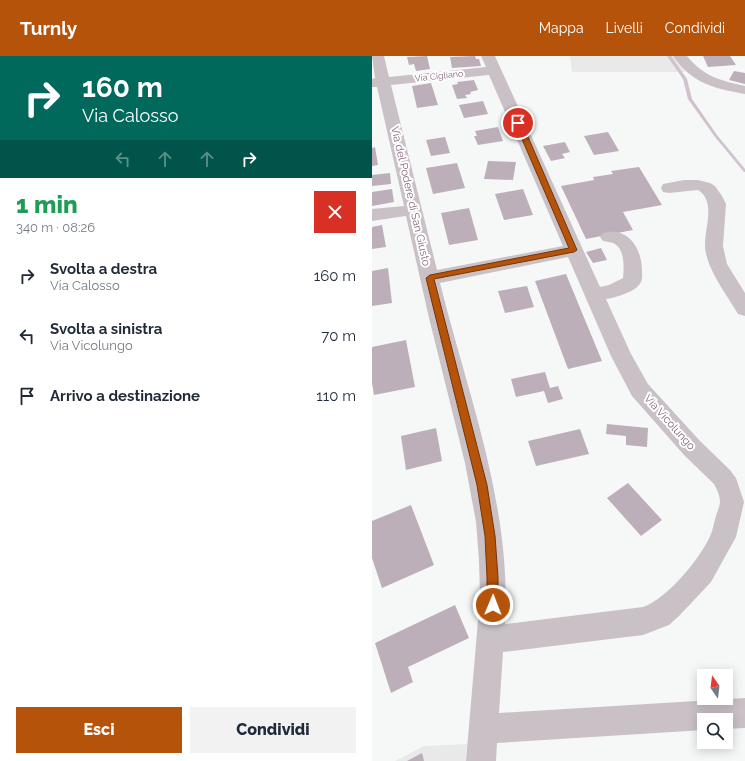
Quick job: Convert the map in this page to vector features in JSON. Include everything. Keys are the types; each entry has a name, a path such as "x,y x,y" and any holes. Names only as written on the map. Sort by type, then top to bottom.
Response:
{"street":[{"name":"Via del Podere di San Giusto","path":"377,56 378,83 413,210 477,463 488,522 493,577 491,640 481,761"},
{"path":"680,56 692,71 706,81 745,90"},
{"name":"Via Cigliano","path":"378,83 491,63"},
{"name":"Via Vicolungo","path":"491,63 621,356 640,390 692,448 722,477 728,486 732,502 723,537 710,561 670,607 659,615 643,621 491,640"},
{"path":"669,188 700,185 708,188 716,198 717,204 714,246 718,264 745,309"},
{"path":"372,215 413,210"},
{"path":"594,295 613,291 632,282 634,270 631,256 624,242 616,238 609,237"},
{"path":"430,278 574,250"},
{"path":"484,729 745,713"}],"shaded area":[{"path":"570,56 674,56 686,72 572,72"},
{"path":"467,744 466,761 395,761 424,746"}],"building":[{"path":"427,56 430,69 416,71 414,64 409,65 407,57"},
{"path":"475,56 476,59 479,59 481,66 452,68 450,57"},
{"path":"703,56 730,56 736,65 708,67"},
{"path":"734,71 745,73 745,84 729,80"},
{"path":"474,80 478,90 470,92 471,94 465,95 467,98 457,99 452,85 458,84 457,82"},
{"path":"431,83 438,105 417,108 412,86"},
{"path":"483,101 488,114 464,118 459,105"},
{"path":"498,127 503,141 478,145 474,136 477,136 475,131"},
{"path":"608,132 619,151 594,155 584,136"},
{"path":"445,137 450,153 431,156 426,140"},
{"path":"565,142 570,152 562,154 565,158 551,161 543,146"},
{"path":"375,147 378,165 372,166 372,148"},
{"path":"488,161 516,162 513,180 484,179"},
{"path":"457,163 465,188 433,194 426,168"},
{"path":"639,167 662,205 623,212 633,230 586,239 561,186 594,180 593,177 613,174 611,171"},
{"path":"390,173 391,184 372,186 372,175"},
{"path":"392,189 394,202 372,206 372,192"},
{"path":"523,189 533,215 504,220 495,194"},
{"path":"469,208 478,240 449,245 441,213"},
{"path":"382,225 386,247 372,249 372,227"},
{"path":"601,248 607,260 593,263 586,252"},
{"path":"388,268 392,303 372,306 372,271"},
{"path":"566,274 602,361 568,369 535,281"},
{"path":"527,286 534,307 505,313 498,291"},
{"path":"406,340 415,387 374,395 372,383 372,347"},
{"path":"545,372 550,388 558,386 563,399 548,403 544,391 516,397 511,379"},
{"path":"607,424 648,428 647,447 626,445 626,436 606,434"},
{"path":"436,428 442,461 406,470 401,436"},
{"path":"580,429 589,454 536,466 528,441"},
{"path":"628,483 662,520 641,536 607,498"},
{"path":"411,505 434,565 382,588 372,558 372,521"},
{"path":"455,605 469,638 408,667 413,682 391,693 375,643"},
{"path":"422,753 424,761 407,761"}],"waterway":[{"path":"669,56 685,79 690,99 716,136 745,171"}],"route":[{"path":"493,605 493,577 490,536 482,485 430,278 574,250 518,123"}]}
